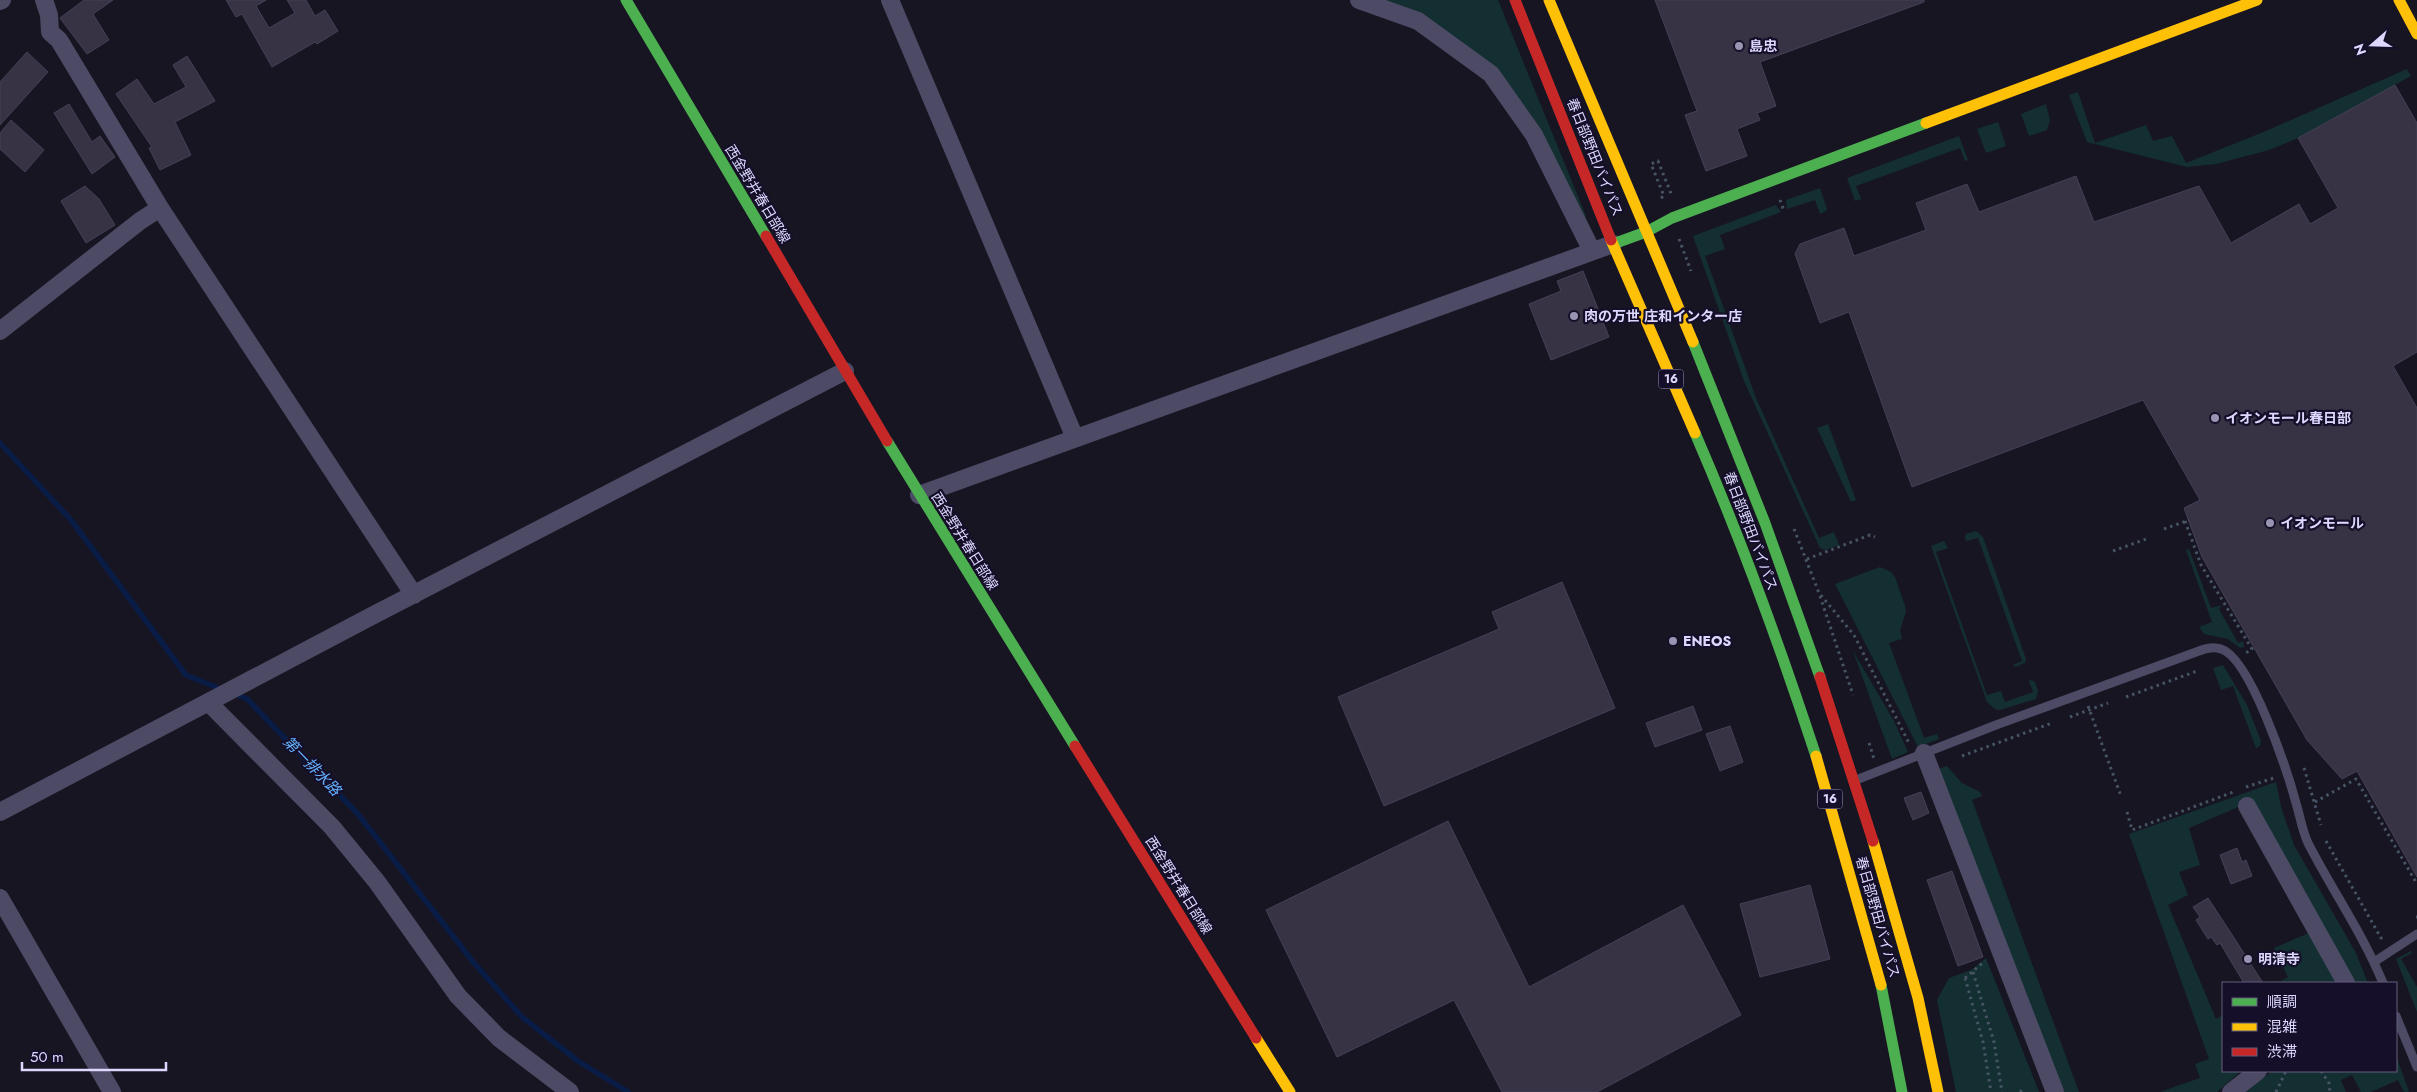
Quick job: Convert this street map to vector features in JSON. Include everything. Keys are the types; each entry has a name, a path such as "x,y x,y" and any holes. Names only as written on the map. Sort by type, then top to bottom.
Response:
{"main road":[{"name":"西金野井春日部線","path":"626,0 919,496 1290,1092"},
{"name":"春日部野田バイパス","path":"1515,0 1613,244 1730,514 1788,670 1828,791 1885,998 1902,1092"},
{"name":"春日部野田バイパス","path":"1550,0 1746,474 1817,664 1855,780 1912,973 1938,1092"},
{"path":"1613,244 1646,232 1672,218 2257,0"},
{"path":"2399,0 2417,34"}],"street":[{"path":"44,0 49,16 50,32 59,40 160,208 414,595"},
{"path":"890,0 1075,438"},
{"path":"1359,0 1418,21 1491,74 1534,135 1592,251"},
{"path":"0,331 140,221 160,208"},
{"path":"919,496 1613,244"},
{"path":"0,812 845,371"},
{"path":"208,702 332,827 376,882 458,996 499,1038 570,1092"},
{"path":"1920,755 2055,1092"},
{"path":"2247,806 2345,982"},
{"path":"0,898 112,1092"},
{"path":"2231,1092 2257,1072"}],"lane":[{"path":"1855,780 1996,725 2210,647 2222,649 2234,657 2264,710 2287,774 2307,842 2374,962 2383,982"},
{"path":"2374,962 2417,934"},
{"path":"2397,1018 2417,1067"}],"path":[{"path":"1664,196 1651,164 1658,161 1672,196"},
{"path":"1780,200 1784,211"},
{"path":"1672,218 1691,272"},
{"path":"2164,529 2187,520 2202,566 2252,649 2243,654"},
{"path":"1792,526 1820,593 1854,636 1920,755"},
{"path":"1807,559 1870,535 1875,537"},
{"path":"2113,551 2149,538"},
{"path":"2126,697 2197,671"},
{"path":"2087,703 2121,796"},
{"path":"2070,717 2108,703"},
{"path":"1962,756 2052,723"},
{"path":"2304,768 2321,825"},
{"path":"2127,812 2132,830 2274,778"},
{"path":"2315,802 2356,779 2417,884"},
{"path":"2326,841 2381,938"},
{"path":"1991,955 1964,979 1983,1042 1991,1092"},
{"path":"1973,972 1994,1042 2002,1092"},
{"path":"2276,1092 2286,1072"},
{"path":"2322,1072 2329,1083 2330,1092"},
{"path":"2020,1092 2025,1088"}],"green space":[{"path":"1377,0 1498,0 1586,216 1584,221 1494,85"},
{"path":"2407,69 2411,76 2298,138 2269,150 2216,164 2187,167 2087,142 2069,95 2078,92 2095,143 2146,125 2153,141 2172,136 2186,163 2266,131"},
{"path":"2046,104 2050,120 2047,130 2029,136 2021,114"},
{"path":"1998,122 2006,146 1986,153 1977,129"},
{"path":"1959,136 1968,160 1965,161 1960,148 1856,186 1861,199 1855,201 1847,178"},
{"path":"1820,188 1826,211 1820,214 1815,200 1787,209 1786,200"},
{"path":"1776,205 1781,212 1720,235 1725,249 1705,256 1756,398 1819,538 1834,532 1839,545 1825,550 1820,548 1744,381 1693,236"},
{"path":"1828,424 1856,500 1851,502 1817,428"},
{"path":"1976,531 1983,537 2026,659 2025,663 2015,667 2013,665 2022,661 1978,538 1966,541 1966,534"},
{"path":"1944,541 1948,548 1936,552 1987,695 2001,691 2005,702 2033,692 2029,681 2031,680 2035,682 2038,691 2036,699 2000,710 1995,709 1987,702 1931,546"},
{"path":"2189,549 2211,608 2222,605 2219,609 2238,643 2243,641 2244,647 2240,648 2228,639 2204,634 2199,627 2212,622 2186,550"},
{"path":"1880,567 1891,572 1895,577 1906,612 1900,630 1902,639 1889,643 1924,738 1937,734 1939,739 1918,747 1835,584"},
{"path":"1853,651 1894,721 1908,752 1892,759"},
{"path":"2223,665 2247,705 2261,741 2260,746 2256,748 2233,686 2221,690 2213,668"},
{"path":"1947,766 1962,783 1980,792 1982,796 1972,800 2079,1092 2062,1092 1938,769"},
{"path":"2276,782 2281,807 2294,845 2356,953 2368,982 2352,982 2243,805 2189,828 2200,865 2179,872 2188,895 2168,905 2216,1019 2222,1016 2222,1072 2240,1072 2217,1092 2160,1092 2200,1078 2195,1064 2209,1059 2129,834"},
{"path":"2309,933 2335,982 2279,982 2288,977 2274,948"},
{"path":"2411,951 2412,953 2401,959 2417,987 2417,1012 2396,959"},
{"path":"1986,958 2039,1092 1956,1092 1937,1000 1949,978 1971,970"},
{"path":"2397,1058 2409,1092 2404,1092 2398,1080 2371,1092 2361,1092 2352,1075 2341,1080 2346,1092 2246,1092 2271,1072 2397,1072"}],"building":[{"path":"84,0 113,0 93,14 109,40 87,54 60,18"},
{"path":"226,0 266,0 256,6 269,28 295,13 287,0 306,0 315,16 325,10 338,31 272,67 242,14 236,17"},
{"name":"島忠","path":"1655,0 1924,0 1924,2 1760,62 1776,106 1757,113 1760,120 1737,129 1747,156 1706,171 1685,115 1697,111"},
{"path":"27,52 48,72 0,125 0,82"},
{"path":"187,56 215,101 175,122 191,155 160,170 149,148 152,147 116,94 137,79 154,104 186,87 173,65"},
{"path":"2395,85 2417,123 2417,352 2393,366 2417,408 2417,877 2357,771 2342,779 2307,740 2202,557 2184,508 2200,500 2143,400 1912,487 1849,312 1820,323 1795,254 1800,244 1844,228 1854,256 1926,230 1916,203 1967,184 1979,212 2076,176 2094,222 2199,186 2231,243 2299,204 2310,224 2338,208 2298,138"},
{"path":"69,104 92,142 100,136 115,157 92,174 54,113"},
{"path":"11,120 44,150 25,172 0,149 0,133"},
{"path":"85,186 99,199 115,225 86,243 61,201"},
{"path":"1583,271 1609,337 1551,360 1529,304 1561,291 1557,281"},
{"path":"1562,582 1615,708 1384,806 1338,697 1499,629 1492,612"},
{"path":"1693,706 1702,730 1655,747 1646,723"},
{"path":"1730,726 1743,762 1720,771 1706,734"},
{"path":"1921,792 1929,813 1913,820 1904,798"},
{"path":"1448,821 1529,987 1683,905 1741,1015 1597,1092 1502,1092 1454,1000 1337,1057 1266,910"},
{"path":"2237,848 2242,862 2246,860 2252,876 2231,884 2220,855"},
{"path":"1952,871 1983,957 1958,966 1927,880"},
{"path":"1810,885 1830,959 1760,977 1740,904"},
{"path":"2208,898 2262,982 2243,982 2220,943 2217,945 2211,937 2208,939 2196,920 2200,917 2193,907"}],"waterway":[{"name":"第一排水路","path":"0,443 71,520 186,675 223,690"},
{"name":"第一排水路","path":"232,693 247,699 358,814 474,963 522,1017 578,1061 628,1092"}],"traffic: fast":[{"path":"626,0 766,236"},
{"path":"1613,244 1646,232 1672,218 1926,123"},
{"path":"1693,342 1765,523 1820,677"},
{"path":"1695,433 1759,593 1816,756"},
{"path":"887,441 1075,746"},
{"path":"1881,985 1902,1092"}],"traffic: slow":[{"path":"1549,0 1693,342"},
{"path":"1926,123 2257,0"},
{"path":"2399,0 2417,34"},
{"path":"1611,240 1695,433"},
{"path":"1816,756 1881,985"},
{"path":"1873,841 1918,998 1938,1092"},
{"path":"1256,1038 1290,1092"}],"traffic: jam":[{"path":"1515,0 1611,240"},
{"path":"766,236 887,441"},
{"path":"1820,677 1873,841"},
{"path":"1075,746 1256,1038"}],"place":[{"name":"島忠","path":"1739,46"},
{"name":"肉の万世 庄和インター店","path":"1574,316"},
{"name":"イオンモール春日部","path":"2215,418"},
{"name":"イオンモール","path":"2270,523"},
{"name":"ENEOS","path":"1673,641"},
{"name":"明清寺","path":"2248,959"}]}
